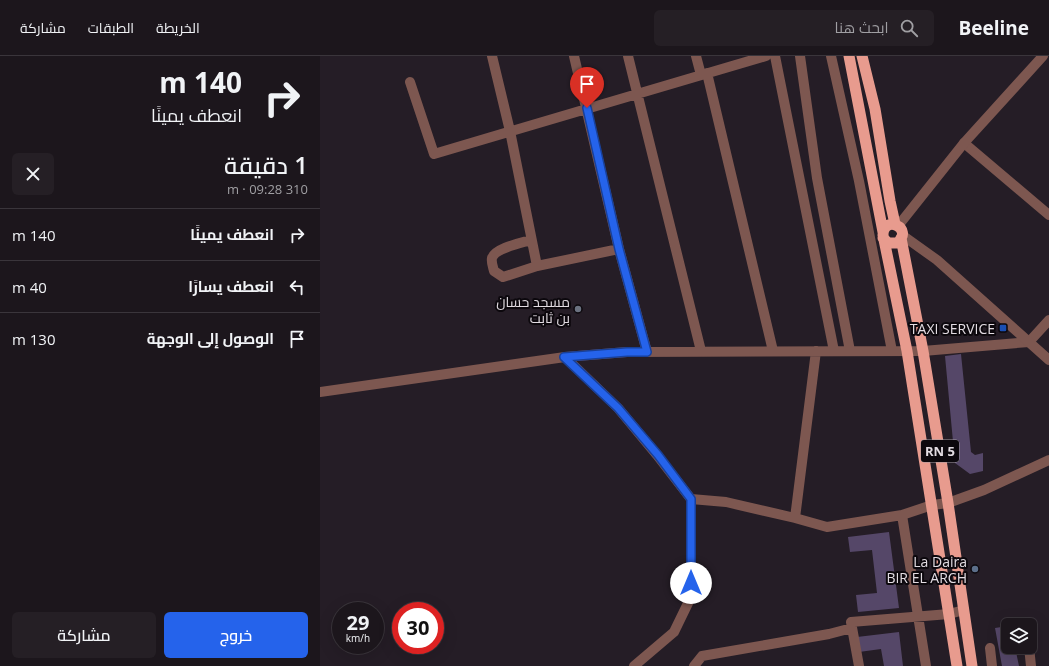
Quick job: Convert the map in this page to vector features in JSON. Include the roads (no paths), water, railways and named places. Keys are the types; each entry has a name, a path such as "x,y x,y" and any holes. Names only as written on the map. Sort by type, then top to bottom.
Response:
{"highway":[{"path":"850,56 883,235 907,351 957,666"},
{"name":"RN 5","path":"862,56 875,109 890,201 899,231 923,351 948,502 972,666"},
{"path":"889,225 899,231 894,244 888,242 883,235 884,229 889,225"}],"street":[{"path":"492,56 510,131 537,266"},
{"path":"574,56 619,249 647,352"},
{"path":"628,56 701,351"},
{"path":"696,56 704,74 774,351"},
{"path":"410,82 434,154 766,56"},
{"path":"775,56 834,351"},
{"path":"800,56 817,178 850,351"},
{"path":"831,56 859,181 892,351"},
{"path":"1043,56 964,143 899,231 936,260 1049,360"},
{"path":"964,143 1049,215"},
{"path":"532,240 499,250 492,259 494,271 503,276 537,266 619,249"},
{"path":"320,392 564,357 627,352 923,351 1029,342 1049,320"},
{"path":"794,518 816,351"},
{"path":"564,357 618,408 658,455 691,499 691,598 674,632 634,666"},
{"path":"691,499 726,502 826,527 902,515 932,505 948,502 984,490 1049,460"},
{"path":"902,515 926,666"},
{"path":"859,666 851,622 918,615 949,614 964,610"},
{"path":"694,666 702,656 829,634 852,628"},
{"path":"990,648 992,666"},
{"path":"1030,654 1031,666"}],"place":[{"name":"مسجد حسان بن ثابت","path":"578,309"},
{"name":"TAXI SERVICE","path":"1003,328"},
{"name":"La Daira BIR EL ARCH","path":"975,569"}]}
